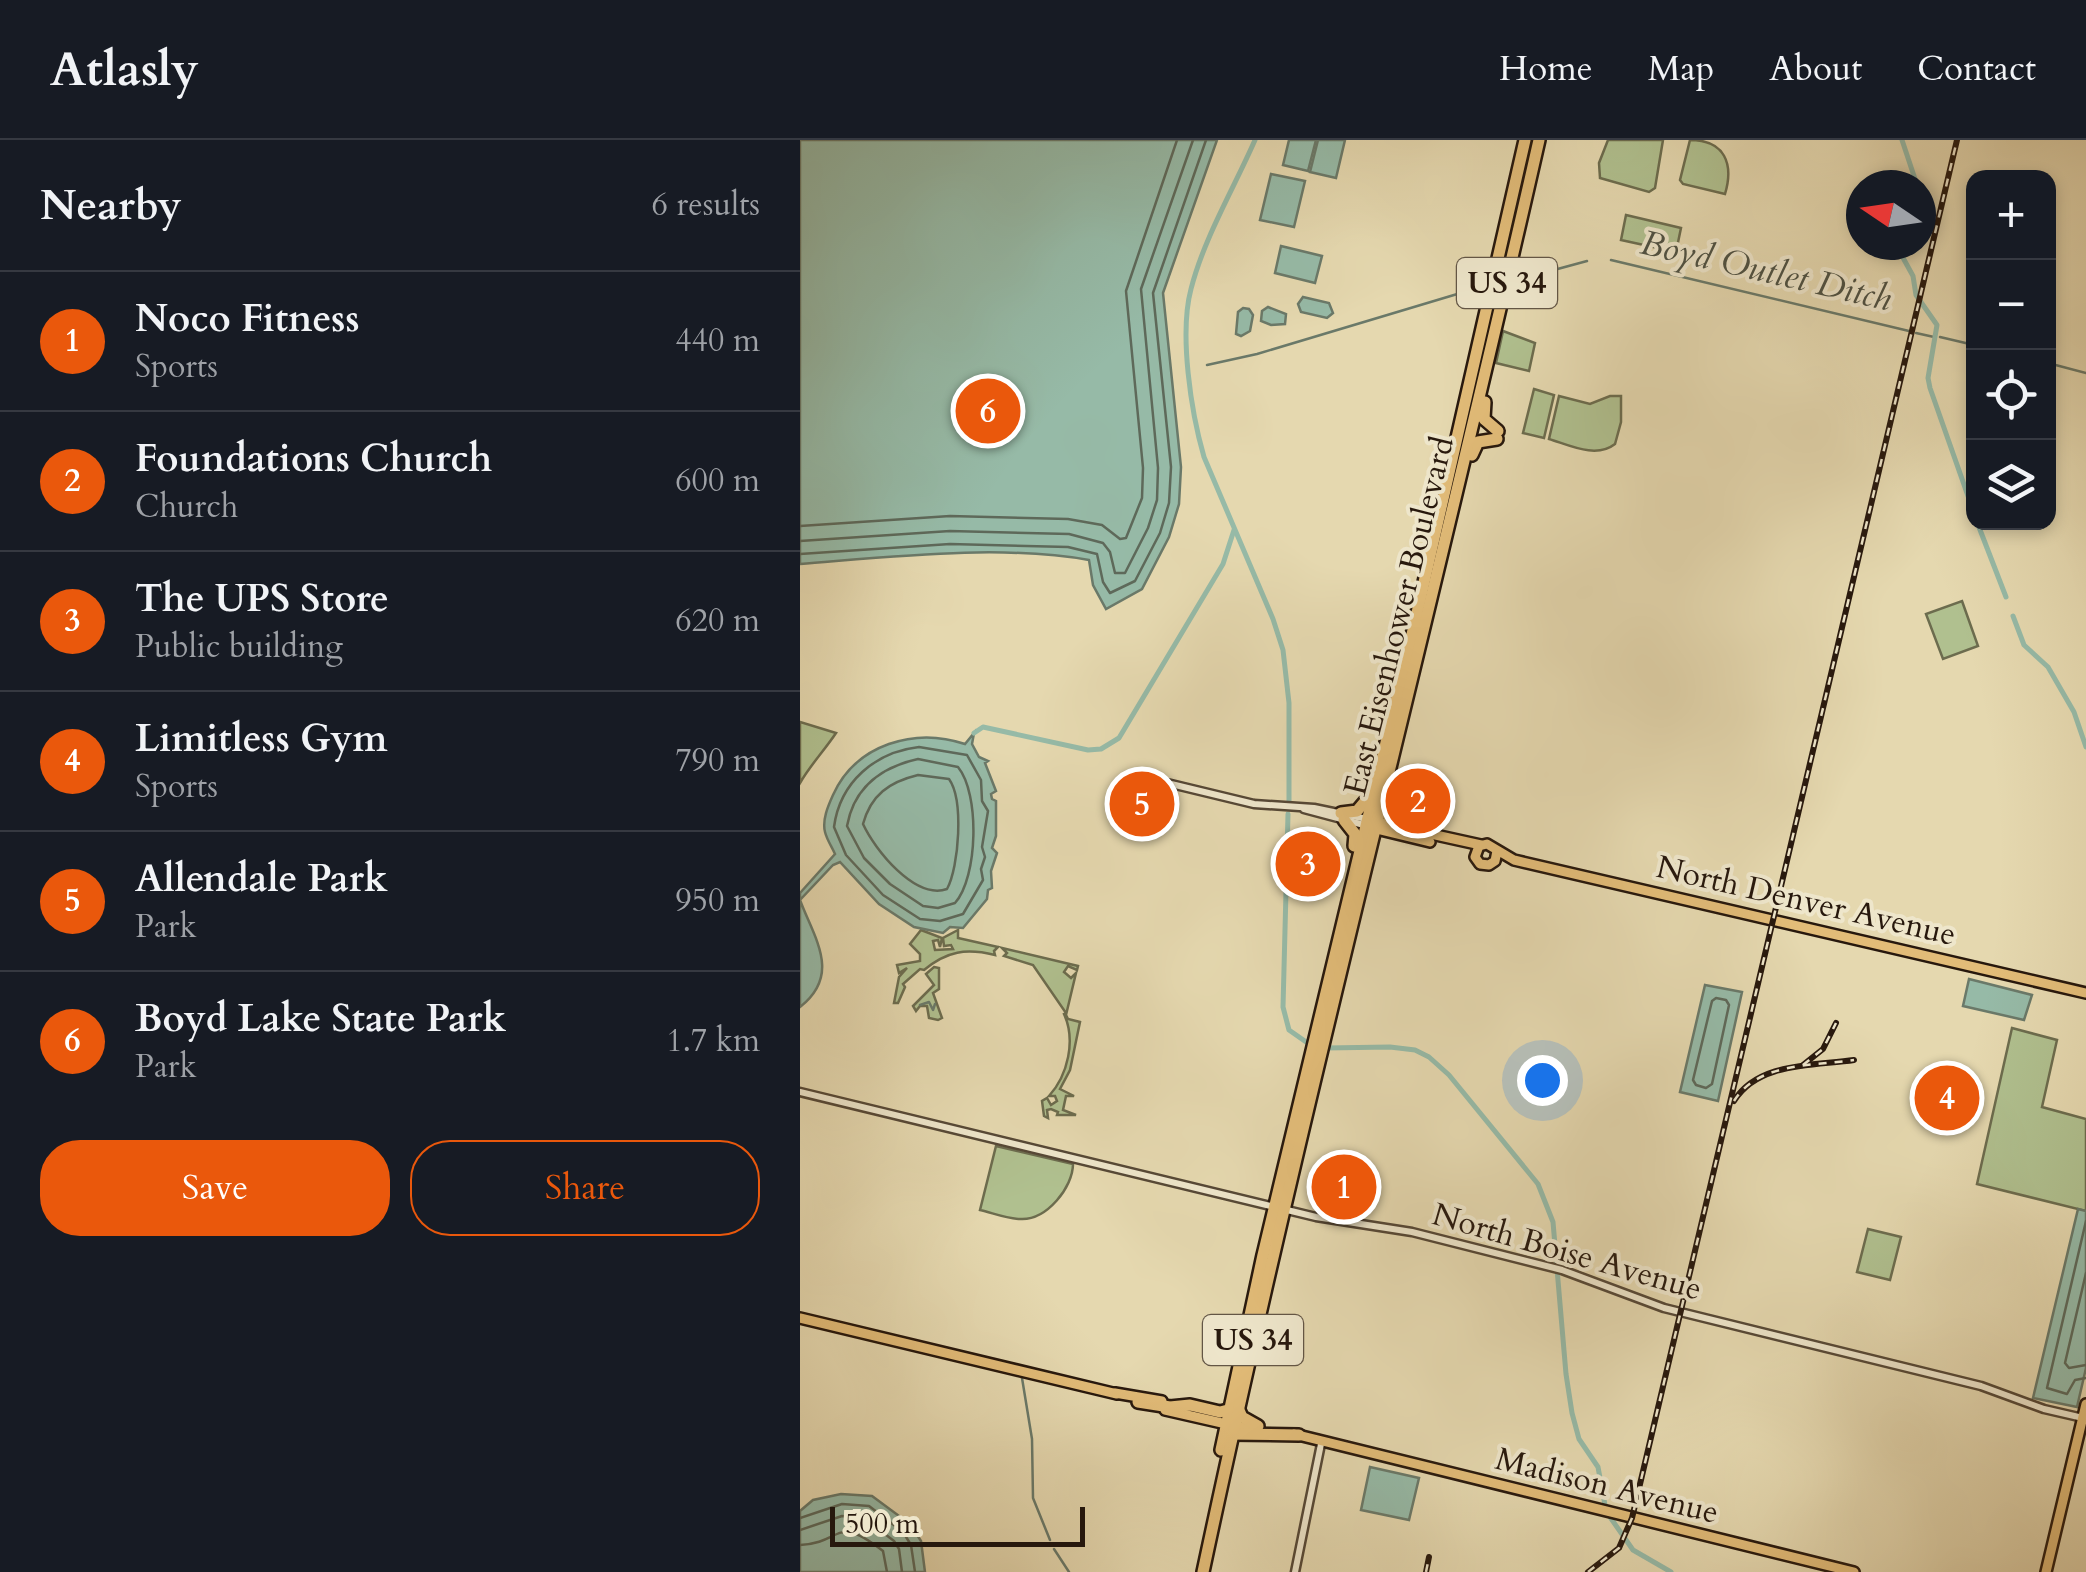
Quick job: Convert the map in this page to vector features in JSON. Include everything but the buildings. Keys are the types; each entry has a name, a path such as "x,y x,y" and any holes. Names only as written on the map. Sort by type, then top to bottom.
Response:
{"highway":[{"name":"East Eisenhower Boulevard","path":"1232,1421 1259,1314 1350,885 1404,712 1499,316 1535,142"},
{"name":"East Eisenhower Boulevard","path":"1200,1572 1258,1279 1279,1208 1371,824 1380,766 1466,424 1484,323 1535,142"},
{"path":"1456,496 1475,446 1484,438 1498,435 1483,414 1499,316"},
{"path":"1446,541 1448,507 1466,424"},
{"path":"1412,634 1416,638 1386,812 1395,824 1416,832"},
{"path":"1350,885 1355,834 1342,816 1364,804 1380,766"},
{"path":"1258,1279 1259,1314"},
{"path":"1138,1402 1180,1406 1296,1437"},
{"path":"1166,1402 1220,1406 1246,1436 1296,1437"},
{"path":"1232,1421 1242,1418 1258,1426"}],"main road":[{"path":"1371,824 1490,844 1496,852 1493,863 1483,865 1464,850 1371,824"},
{"path":"1475,857 1481,845"},
{"name":"North Denver Avenue","path":"1496,852 1514,860 1758,914 2086,994"},
{"name":"North Denver Avenue","path":"1493,863 1514,860"},
{"path":"800,1318 1180,1406"},
{"path":"1114,1393 1138,1402 1232,1421"},
{"path":"2046,1572 2086,1404"},
{"name":"Madison Avenue","path":"1258,1426 1348,1448"},
{"name":"Madison Avenue","path":"1296,1437 1854,1572"}],"street":[{"path":"1167,783 1254,804 1303,808 1371,824"},
{"name":"North Boise Avenue","path":"800,1092 1279,1208 1408,1232 1562,1270 1664,1308 1982,1386 2044,1409 2084,1418"},
{"path":"1295,1572 1321,1444"}],"shaded area":[{"path":"1608,140 1663,140 1655,188 1649,192 1600,178 1599,163"},
{"path":"1690,140 1712,144 1724,156 1728,173 1725,194 1680,180"},
{"path":"1626,215 1681,228 1676,252 1621,240"},
{"path":"1503,331 1535,343 1529,371 1496,363"},
{"path":"1534,389 1554,395 1544,438 1523,433"},
{"path":"1559,396 1590,404 1621,396 1621,422 1615,444 1591,451 1549,439"},
{"path":"1962,601 1978,646 1943,659 1926,614"},
{"path":"800,722 836,733 800,783"},
{"path":"1122,780 1160,788 1151,820 1134,821"},
{"path":"921,930 942,938 940,947 938,940 933,941 935,950 953,949 951,945 944,946 943,938 958,930 958,938 998,947 995,955 957,953 920,969 903,984 898,1003 894,1003 899,977 907,968 899,973 897,965 920,961 920,954 910,944"},
{"path":"1002,948 1078,966 1077,970 1068,966 1064,972 1071,978 1076,973 1066,1015 1080,1022 1070,1070 1060,1089 1074,1096 1066,1096 1063,1110 1076,1115 1057,1115 1051,1109 1047,1110 1048,1118 1044,1116 1042,1101 1047,1098 1051,1105 1057,1101 1055,1096 1049,1096 1068,1057 1070,1046 1064,1014 1066,1013 1033,965 1004,956 1007,953"},
{"path":"934,967 939,968 939,989 933,993 942,1018 938,1020 929,1018 927,1006 916,1011 913,1006 934,985 926,974"},
{"path":"2012,1028 2057,1040 2042,1107 2086,1119 2086,1211 1977,1184"},
{"path":"996,1146 1073,1164 1069,1182 1049,1208 1021,1219 980,1210"},
{"path":"1868,1229 1901,1237 1890,1280 1857,1272"}],"water":[{"path":"800,140 1217,140 1163,293 1181,467 1179,504 1169,537 1142,589 1106,609 1093,585 1089,560 1055,555 945,553 800,564"},
{"path":"1289,140 1316,140 1308,171 1283,165"},
{"path":"1318,140 1345,140 1336,178 1310,172"},
{"path":"1271,174 1305,181 1294,227 1260,220"},
{"path":"1281,246 1322,256 1315,283 1275,273"},
{"path":"1303,297 1329,303 1333,313 1327,318 1301,312 1298,304"},
{"path":"1268,307 1286,314 1285,324 1261,321 1262,311"},
{"path":"1243,308 1253,315 1250,331 1241,336 1236,334 1238,312"},
{"path":"974,733 972,744 979,757 988,761 985,763 996,791 991,794 996,801 992,848 997,853 991,871 992,888 963,928 950,927 943,933 914,927 879,904 840,862 800,900 800,893 835,854 825,832 826,813 843,777 856,763 889,744 907,739 946,739 965,744"},
{"path":"800,900 817,942 822,969 820,982 800,1007"},
{"path":"1969,979 2032,995 2024,1020 1963,1006"},
{"path":"1705,985 1742,992 1718,1101 1680,1092"},
{"path":"2078,1209 2086,1211 2086,1368 2077,1407 2033,1398"},
{"path":"1370,1467 1419,1478 1409,1520 1361,1510"},
{"path":"841,1494 872,1496 910,1524 921,1541 925,1572 800,1572 800,1511 813,1500"}],"waterway":[{"path":"1255,140 1197,270 1188,307 1186,350 1204,457 1283,650 1289,703 1289,801"},
{"path":"1902,140 1912,170"},
{"name":"Boyd Outlet Ditch","path":"1611,260 1909,331"},
{"path":"1904,260 1913,276 1916,295 1937,325 1928,378 1966,490"},
{"name":"Boyd Outlet Ditch","path":"1517,280 1587,261"},
{"name":"Boyd Outlet Ditch","path":"1207,365 1257,354 1484,286"},
{"name":"Boyd Outlet Ditch","path":"1916,333 1934,337"},
{"name":"Boyd Outlet Ditch","path":"1940,337 1966,343"},
{"name":"Boyd Outlet Ditch","path":"2056,365 2086,373"},
{"path":"974,733 983,727 1088,750 1101,749 1119,738 1223,564 1234,530"},
{"path":"1980,530 2006,597"},
{"path":"2013,616 2024,645 2048,667 2074,712 2086,747"},
{"path":"1288,814 1283,1007 1289,1030 1309,1044"},
{"path":"920,1005 929,1002 933,1010 935,1004"},
{"path":"1326,1048 1390,1047 1415,1050 1429,1057 1449,1075 1538,1184 1553,1222 1572,1413 1579,1439 1598,1467 1605,1505"},
{"path":"1022,1378 1032,1439 1033,1498 1050,1540"},
{"path":"1610,1517 1633,1550 1671,1572"},
{"path":"1054,1549 1069,1572"}],"railway":[{"path":"1588,1572 1619,1548 1632,1518 1957,140"},
{"path":"1803,1065 1823,1049 1836,1023"},
{"path":"1734,1101 1744,1088 1772,1072 1854,1060"},
{"path":"1426,1572 1429,1557"}],"place":[{"name":"Boyd Lake State Park","path":"988,411"},
{"name":"Foundations Church","path":"1418,801"},
{"name":"Allendale Park","path":"1142,804"},
{"name":"The UPS Store","path":"1308,864"},
{"name":"Limitless Gym","path":"1947,1098"},
{"name":"Noco Fitness","path":"1344,1187"}]}
